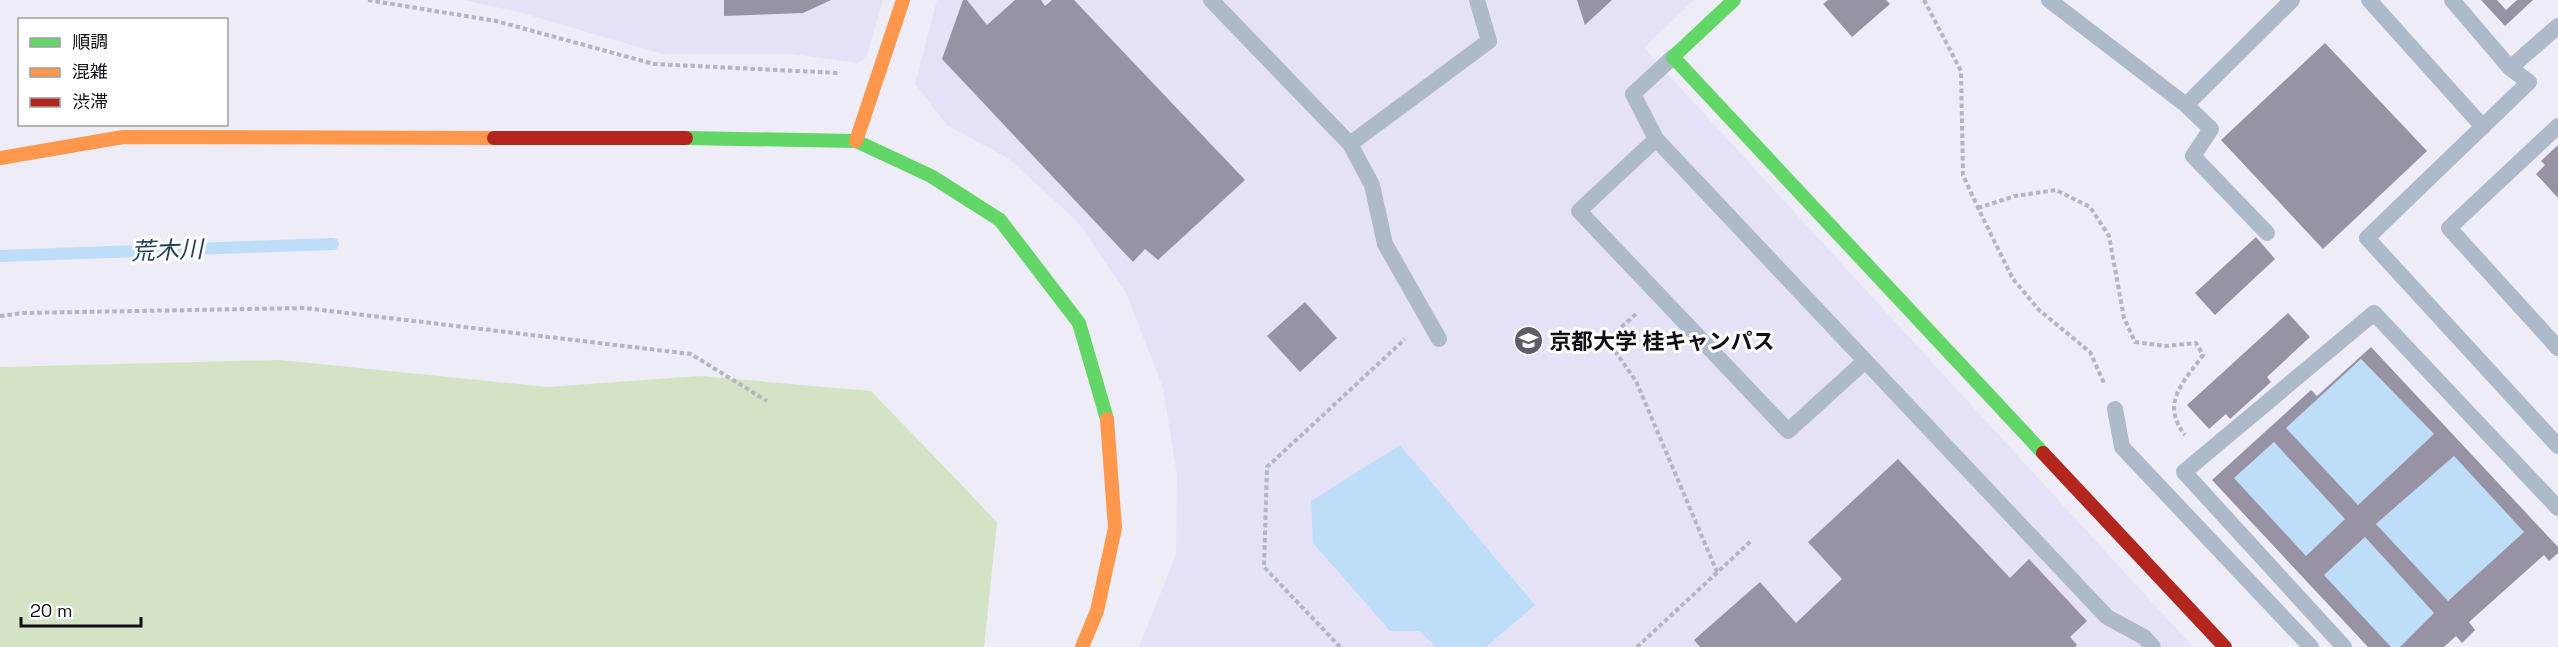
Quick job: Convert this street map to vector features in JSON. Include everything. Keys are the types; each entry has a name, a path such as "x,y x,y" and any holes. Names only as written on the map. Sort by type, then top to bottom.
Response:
{"street":[{"path":"856,141 903,0"},
{"path":"1734,0 1673,57 2225,647"},
{"path":"0,158 123,137 735,138 856,141 931,176 1000,220 1079,323 1107,412 1115,528 1097,612 1082,647"}],"lane":[{"path":"1211,0 1350,144 1372,185 1385,244 1439,339"},
{"path":"1350,144 1489,41 1477,0"},
{"path":"2049,0 2186,105 2211,129 2193,156 2267,233"},
{"path":"2186,105 2292,0"},
{"path":"2369,0 2483,127"},
{"path":"2452,0 2510,68 2529,82 2367,238 2558,446"},
{"path":"2510,68 2558,26"},
{"path":"1673,57 1633,94 1656,139 2107,616 2144,637 2153,647"},
{"path":"2558,126 2449,228 2558,348"},
{"path":"1656,139 1579,211 1788,431 1865,361"},
{"path":"2343,647 2184,472 2374,313 2558,508"},
{"path":"2115,409 2122,447 2311,647 2329,631"}],"path":[{"path":"368,0 496,21 654,64 840,73"},
{"path":"1924,0 1961,71 1963,175 1978,208 2013,279 2039,310 2090,352 2115,409"},
{"path":"1978,208 2015,196 2056,190 2090,207 2109,236 2124,318 2135,342 2165,346 2196,343 2203,356 2172,402 2175,422 2203,457"},
{"path":"1658,293 1607,340 1636,381 1717,572"},
{"path":"0,316 23,313 305,308 691,354 767,401"},
{"path":"1340,647 1264,567 1268,466 1427,319"},
{"path":"1637,647 1751,541"}],"shaded area":[{"path":"464,0 883,0 867,55 858,63 792,54 662,54 522,13"},
{"name":"京都大学 桂キャンパス","path":"937,0 1694,0 1644,48 2193,647 1139,647 1176,555 1177,475 1163,388 1126,293 1077,221 1009,159 947,125 915,84"}],"green space":[{"path":"280,360 548,387 700,376 871,391 997,522 984,647 0,647 0,367"}],"water":[{"path":"2361,359 2434,434 2358,505 2286,428"},
{"path":"2274,442 2345,519 2306,556 2234,478"},
{"path":"1400,445 1535,605 1486,647 1436,647 1419,631 1390,631 1313,543 1311,501"},
{"path":"2454,456 2524,532 2448,601 2376,524"},
{"path":"2365,537 2434,613 2400,647 2391,647 2324,575"}],"building":[{"path":"724,0 831,0 803,13 724,16"},
{"path":"963,0 967,0 987,25 1015,0 1041,0 1045,6 1052,0 1074,0 1245,180 1158,260 1145,249 1133,262 942,59"},
{"path":"1577,0 1612,0 1585,25"},
{"path":"1828,0 1886,0 1890,4 1852,37 1823,4"},
{"path":"2481,0 2497,0 2506,10 2517,0 2533,0 2505,26"},
{"path":"2325,43 2427,151 2323,249 2221,140"},
{"path":"2558,145 2558,198 2536,174 2545,165 2541,161"},
{"path":"2256,237 2275,259 2215,315 2195,293"},
{"path":"1305,302 1337,338 1300,372 1267,336"},
{"path":"2288,313 2310,337 2267,377 2271,382 2230,419 2226,414 2209,429 2187,405"},
{"path":"2371,347 2558,547 2558,553 2549,561 2544,555 2469,622 2475,630 2462,643 2456,636 2444,647 2400,647 2434,613 2365,537 2324,575 2391,647 2368,647 2212,480 2311,390 2317,396","holes":["2361,359 2434,434 2358,505 2286,428","2274,442 2345,519 2306,556 2234,478","2454,456 2524,532 2448,601 2376,524"]},
{"path":"1898,459 2010,578 2029,559 2087,621 2070,637 2077,645 2075,647 1700,647 1694,640 1760,582 1796,623 1842,579 1808,542"}],"waterway":[{"name":"荒木川","path":"0,256 333,244"}],"traffic: fast":[{"path":"1734,0 1673,57 2043,453"},
{"path":"686,138 856,141 931,176 1000,220 1079,323 1107,419"}],"traffic: slow":[{"path":"856,141 903,0"},
{"path":"0,158 123,137 494,138"},
{"path":"1082,647 1097,611 1115,528 1107,419"}],"traffic: jam":[{"path":"494,138 686,138"},
{"path":"2043,453 2225,647"}],"place":[{"name":"京都大学 桂キャンパス","path":"1528,341"}]}
